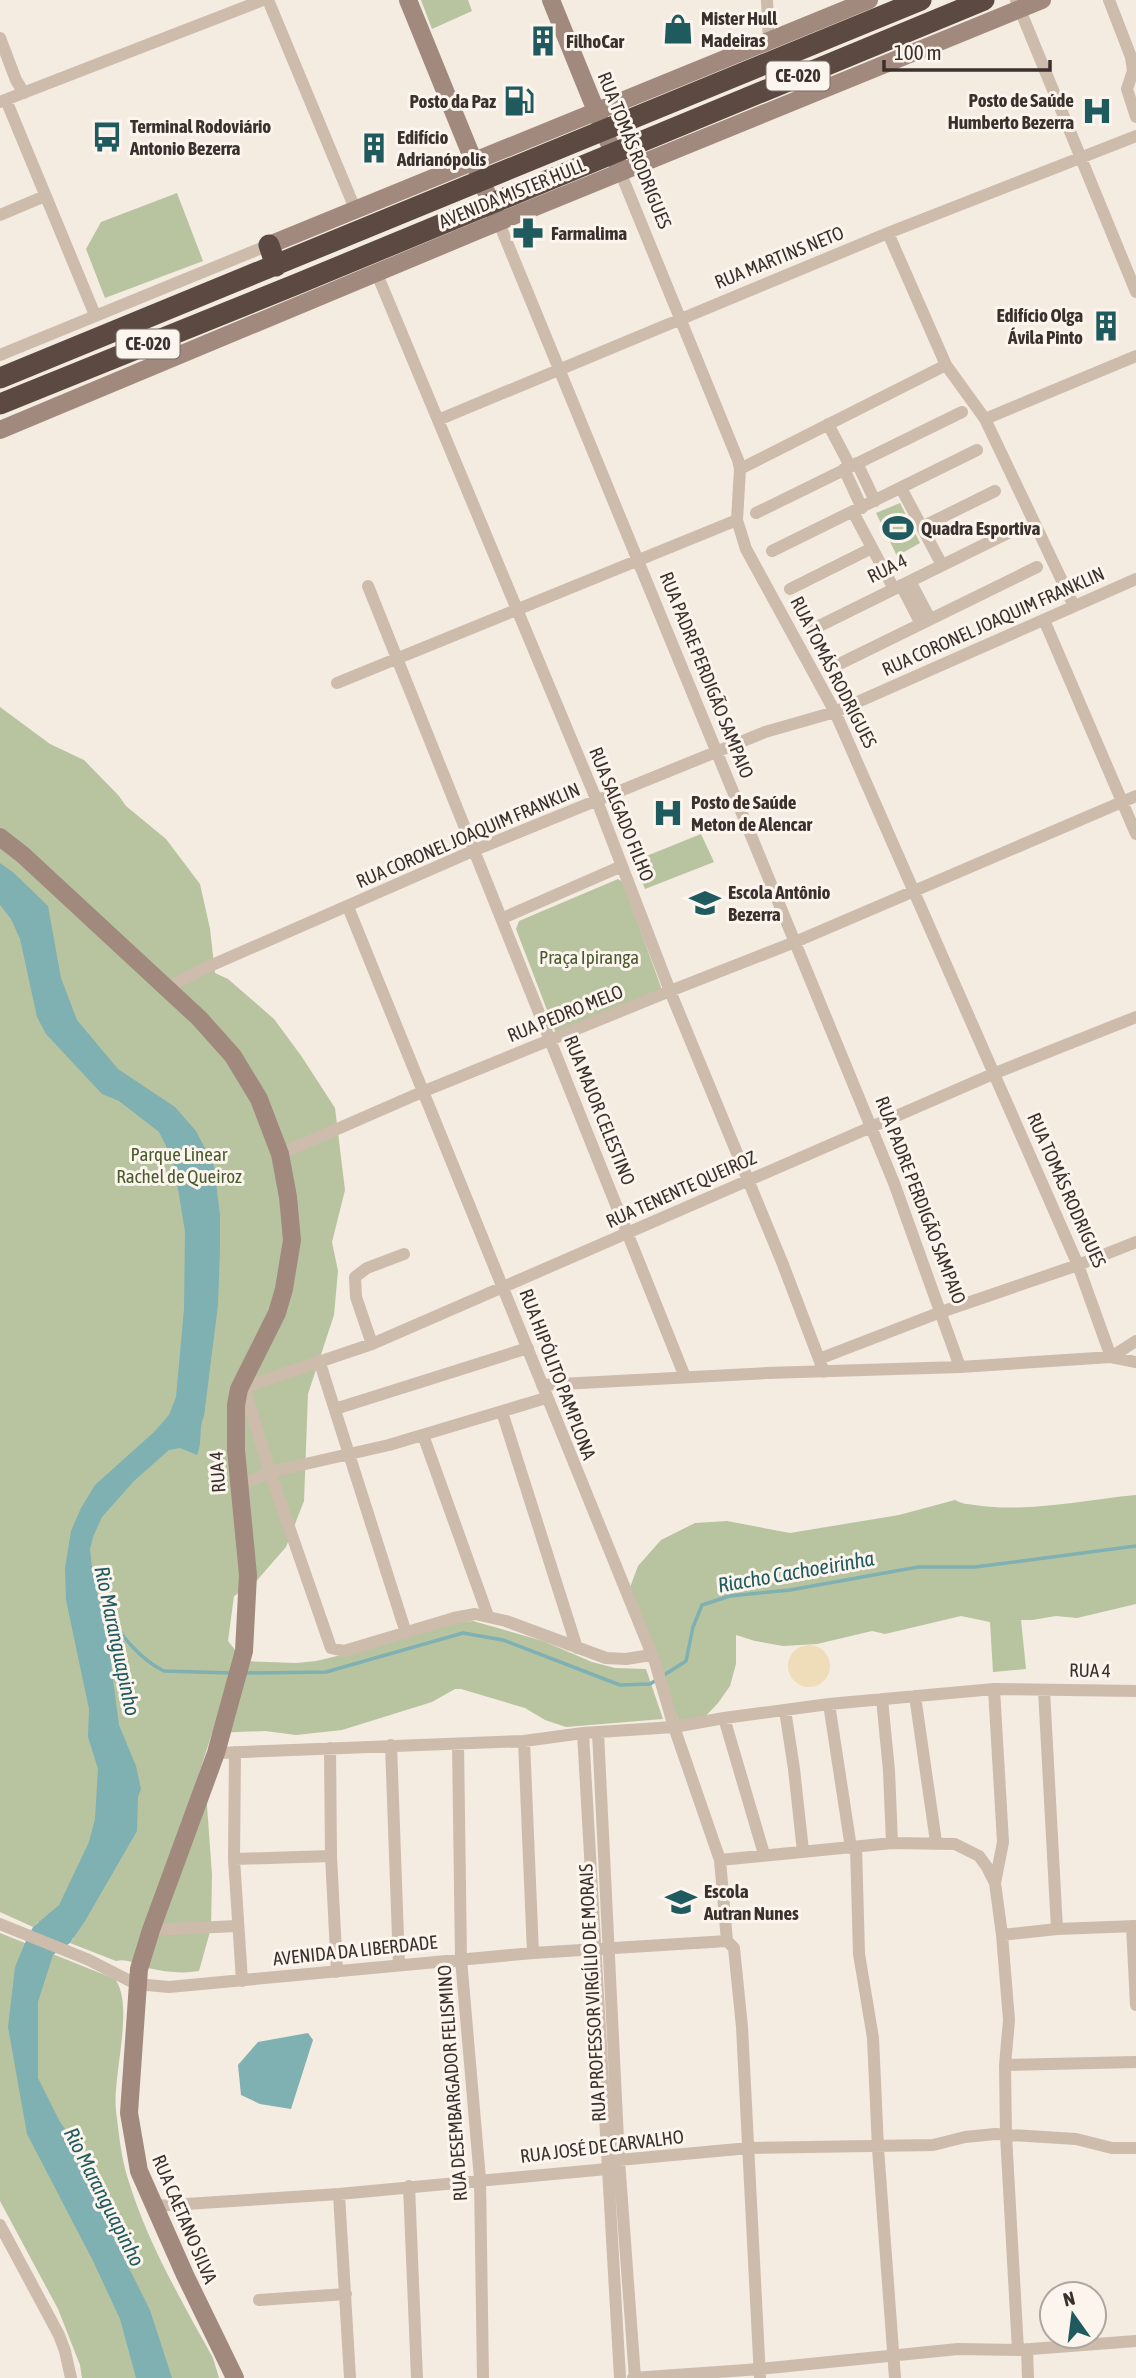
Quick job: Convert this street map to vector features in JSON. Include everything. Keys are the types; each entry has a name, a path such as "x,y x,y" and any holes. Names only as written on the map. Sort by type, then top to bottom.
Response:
{"highway":[{"name":"AVENIDA MISTER HULL","path":"0,378 481,182 600,121 921,0"},
{"name":"AVENIDA MISTER HULL","path":"0,404 300,294 490,203 984,0"},
{"path":"269,245 276,266"}],"main road":[{"name":"RUA PADRE PERDIGÃO SAMPAIO","path":"408,0 499,223"},
{"name":"RUA TOMÁS RODRIGUES","path":"551,0 621,174"},
{"name":"AVENIDA MISTER HULL","path":"269,245 473,162 600,121 769,41 869,0"},
{"name":"AVENIDA MISTER HULL","path":"0,430 300,294 377,274 621,174 1018,5 1042,0"},
{"name":"RUA 4","path":"0,837 167,988 216,1035 233,1056 259,1099 281,1154 291,1216 289,1267 277,1313 242,1388 236,1426 248,1575 244,1651 216,1753 151,1930 136,1984"},
{"name":"RUA CAETANO SILVA","path":"136,1984 129,2113 139,2171 235,2378"}],"street":[{"path":"95,314 3,101 262,0"},
{"path":"268,0 356,211"},
{"path":"766,0 769,41"},
{"path":"1109,0 1131,57 1133,71 1127,89 1136,117"},
{"path":"1018,5 1136,292"},
{"path":"0,38 16,80 24,93"},
{"name":"RUA MARTINS NETO","path":"438,419 888,233 1136,136"},
{"name":"RUA TOMÁS RODRIGUES","path":"621,174 682,319 740,469 737,520 746,549 835,712 1078,1265 1111,1357"},
{"path":"0,215 45,197"},
{"name":"RUA PADRE PERDIGÃO SAMPAIO","path":"499,223 871,1127 960,1367"},
{"path":"888,233 946,365 985,419 1074,606"},
{"name":"AVENIDA MISTER HULL","path":"0,355 269,245"},
{"name":"RUA SALGADO FILHO","path":"377,274 597,802 821,1365"},
{"path":"985,419 1136,356"},
{"path":"740,469 946,365"},
{"path":"756,513 962,412"},
{"path":"828,424 850,466 875,501"},
{"path":"772,551 977,450"},
{"path":"850,466 857,510 872,548 902,585 925,622"},
{"path":"901,488 942,565"},
{"path":"922,527 995,491"},
{"path":"337,683 737,520"},
{"name":"RUA 4","path":"811,629 1020,527"},
{"path":"790,589 872,548"},
{"path":"831,668 1037,567"},
{"name":"RUA CORONEL JOAQUIM FRANKLIN","path":"167,988 203,969 475,850 717,754 765,732 835,712 1136,579"},
{"name":"RUA MAJOR CELESTINO","path":"368,586 685,1377"},
{"path":"1044,620 1136,834"},
{"name":"RUA PEDRO MELO","path":"281,1154 422,1092 794,942 1136,796"},
{"path":"503,918 621,866"},
{"name":"RUA HIPÓLITO PAMPLONA","path":"348,907 653,1659 720,1860 727,1941 734,1948 742,2027 760,2373"},
{"name":"RUA TENENTE QUEIROZ","path":"242,1388 372,1344 993,1074 1136,1017"},
{"path":"821,1365 941,1312 1136,1242"},
{"path":"372,1344 356,1297 355,1277 367,1268 404,1254"},
{"path":"1111,1357 1136,1341"},
{"path":"335,1409 527,1348"},
{"path":"239,1483 270,1472 389,1445 502,1412 544,1392 821,1365 960,1367 1111,1357 1136,1362"},
{"path":"319,1360 406,1633"},
{"path":"242,1388 328,1645 335,1650 344,1651 475,1614 488,1616 600,1656 615,1659 653,1659"},
{"path":"502,1412 577,1648"},
{"path":"423,1435 488,1616"},
{"path":"994,1689 1003,1842 995,1882 1009,2020 1005,2065 1006,2135 1022,2350 1028,2378"},
{"name":"RUA 4","path":"216,1753 524,1741 583,1733 674,1727 724,1717 829,1704 994,1689 1136,1691"},
{"path":"1044,1690 1057,1929"},
{"path":"915,1696 936,1842"},
{"path":"882,1699 892,1843"},
{"path":"829,1704 853,1848 859,1954 873,2038 878,2148 895,2378"},
{"path":"785,1710 803,1851"},
{"path":"724,1717 764,1854"},
{"name":"RUA PROFESSOR VIRGÍLIO DE MORAIS","path":"583,1733 595,1948 619,2160 622,2277 620,2378"},
{"name":"RUA PROFESSOR VIRGÍLIO DE MORAIS","path":"598,1733 609,1949 607,2169 634,2378"},
{"path":"524,1741 533,1953"},
{"name":"RUA DESEMBARGADOR FELISMINO","path":"458,1744 461,1959 480,2179 483,2378"},
{"path":"391,1745 399,1965"},
{"path":"330,1748 331,1856 337,1972"},
{"path":"235,1752 234,1859 242,1980"},
{"path":"720,1860 892,1843 936,1842 955,1844 979,1856 995,1882"},
{"path":"234,1859 331,1856"},
{"name":"AVENIDA DA LIBERDADE","path":"0,1924 89,1960 136,1984 169,1987 533,1953 727,1941"},
{"path":"151,1930 237,1926"},
{"path":"1002,1935 1057,1929 1134,1926 1136,2005"},
{"path":"1005,2065 1136,2062"},
{"name":"RUA JOSÉ DE CARVALHO","path":"155,2206 339,2194 607,2169 619,2160 749,2148 878,2148 933,2145 965,2137 1006,2135 1076,2139 1112,2148 1136,2148"},
{"path":"409,2186 417,2378"},
{"path":"339,2194 351,2378"},
{"path":"0,2225 59,2335 71,2378"},
{"path":"259,2300 346,2294"},
{"path":"634,2378 760,2373 958,2349 1022,2350 1136,2341"}],"green space":[{"path":"421,0 468,0 472,11 432,29"},
{"path":"177,193 203,261 105,298 86,249 101,222"},
{"name":"Quadra Esportiva","path":"900,503 920,543 897,556 876,513"},
{"name":"Parque Linear Rachel de Queiroz","path":"0,707 50,744 84,760 126,806 166,839 200,884 210,929 215,973 228,979 274,1019 335,1108 345,1190 332,1242 338,1271 334,1315 308,1394 304,1501 286,1547 253,1585 234,1596 228,1641 244,1661 296,1663 363,1650 449,1623 473,1621 543,1641 592,1662 615,1668 646,1669 663,1719 566,1727 545,1720 525,1708 455,1689 432,1702 342,1730 296,1735 265,1731 212,1733 199,1774 207,1805 212,1875 211,1928 199,1971 167,1971 128,1961 116,1961 70,1943 74,1938 38,1922 33,1927 0,1912"},
{"path":"701,834 714,862 645,889 634,861"},
{"name":"Praça Ipiranga","path":"618,879 623,882 662,990 562,1032 555,1031 516,929 519,921"},
{"path":"1136,1495 1136,1604 1077,1618 1056,1616 1021,1620 1026,1669 993,1672 990,1622 961,1616 885,1634 872,1631 817,1644 783,1646 736,1635 736,1664 730,1686 700,1722 681,1727 629,1590 638,1566 661,1540 695,1523 727,1521 790,1533 899,1515 955,1500 969,1504 1015,1508"},
{"path":"0,1933 115,1979 121,1991 123,2023 116,2111 126,2171 155,2248 213,2358 219,2378 82,2378 80,2365 58,2309 0,2201"}],"sand":[{"path":"809,1645 824,1651 830,1666 824,1681 809,1687 794,1681 788,1666 794,1651"}],"water":[{"name":"Rio Maranguapinho","path":"0,863 48,906 61,978 77,1020 118,1069 175,1107 196,1131 214,1166 220,1215 218,1305 197,1455 180,1448 169,1450 134,1481 102,1517 90,1549 109,1649 119,1725 136,1766 141,1789 138,1797 137,1831 85,1921 70,1943 53,1955 38,2002 38,2078 60,2122 71,2137 102,2214 150,2310 172,2378 136,2378 120,2319 27,2134 8,2027 15,1967 25,1943 33,1927 59,1905 89,1842 95,1819 98,1769 88,1737 89,1709 66,1600 65,1568 71,1531 95,1485 154,1432 169,1415 176,1397 184,1309 185,1231 173,1160 159,1132 119,1101 102,1094 46,1034 37,1017 20,939 11,919 0,905"},
{"path":"308,2033 313,2040 291,2109 260,2104 241,2095 238,2065 258,2042"}],"waterway":[{"name":"Riacho Cachoeirinha","path":"244,1673 326,1672 463,1633 503,1640 620,1685 650,1684 686,1661 693,1627 702,1605 730,1596 790,1590 918,1567 975,1567 1136,1546"},
{"name":"Riacho Cachoeirinha","path":"99,1603 135,1650 164,1671 232,1673"}],"place":[{"name":"Mister Hull Madeiras","path":"678,29"},
{"name":"FilhoCar","path":"543,41"},
{"name":"Posto da Paz","path":"519,101"},
{"name":"Posto de Saúde Humberto Bezerra","path":"1097,111"},
{"name":"Terminal Rodoviário Antonio Bezerra","path":"107,137"},
{"name":"Edifício Adrianópolis","path":"374,148"},
{"name":"Farmalima","path":"528,233"},
{"name":"Edifício Olga Ávila Pinto","path":"1106,326"},
{"name":"Quadra Esportiva","path":"898,528"},
{"name":"Posto de Saúde Meton de Alencar","path":"668,813"},
{"name":"Escola Antônio Bezerra","path":"705,903"},
{"name":"Escola Autran Nunes","path":"681,1902"}]}
